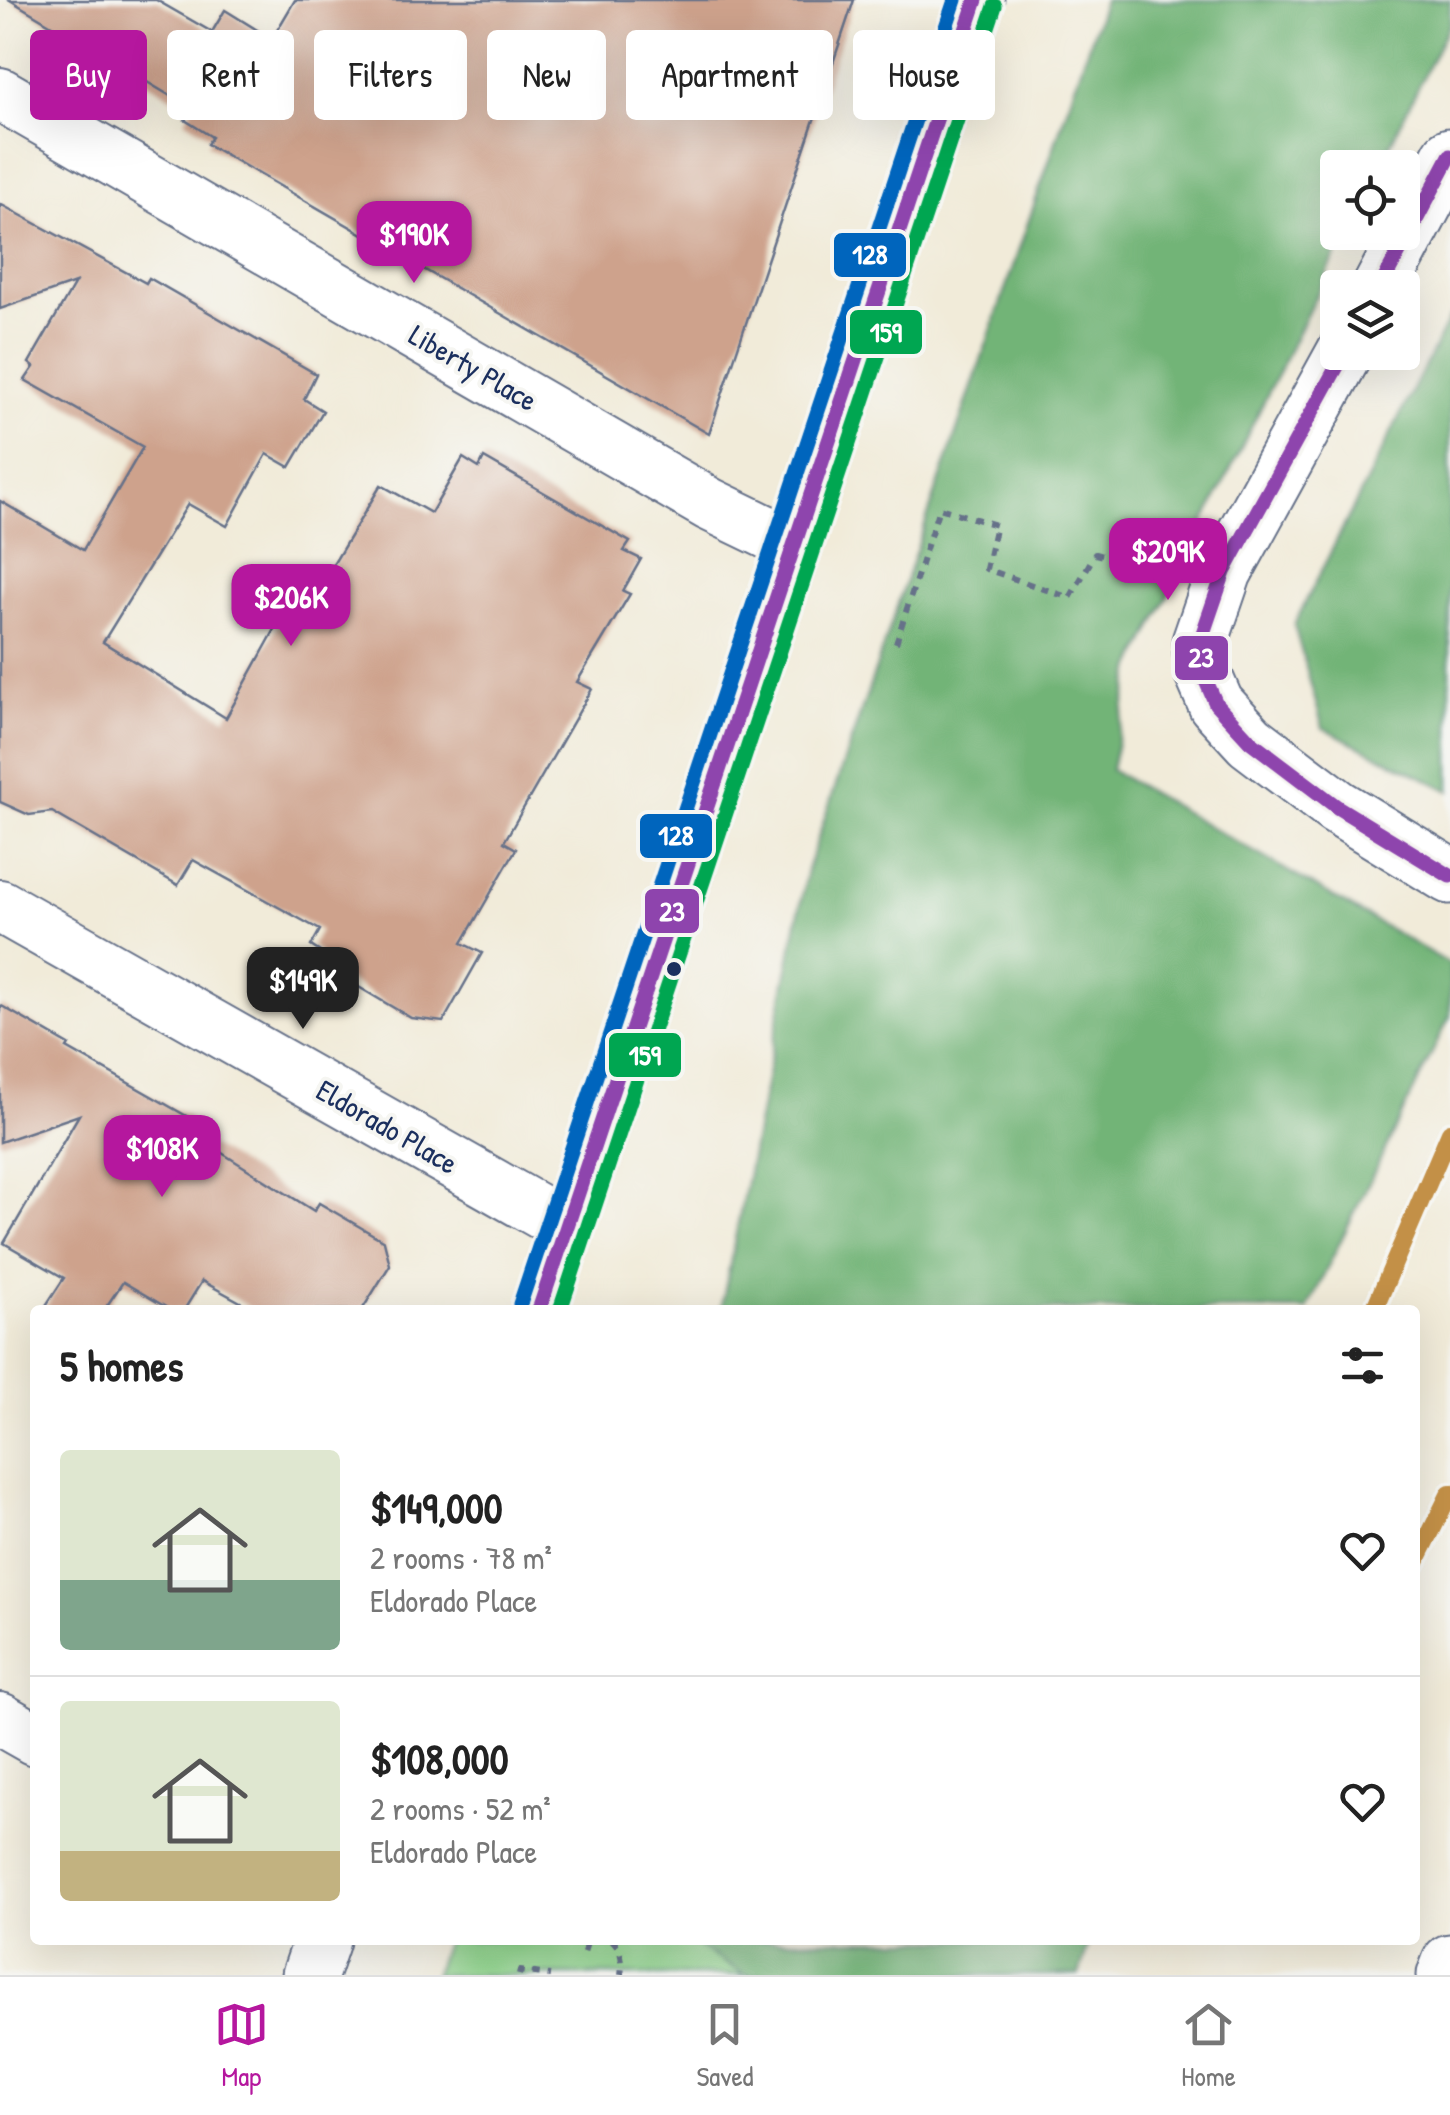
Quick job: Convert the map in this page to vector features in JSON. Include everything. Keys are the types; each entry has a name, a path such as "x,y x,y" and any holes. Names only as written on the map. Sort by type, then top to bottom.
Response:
{"main road":[{"path":"541,1305 976,0"},
{"path":"1390,270 1450,156"},
{"path":"1335,370 1224,572 1200,642 1203,674 1216,704 1250,742 1337,807 1450,876"},
{"path":"310,1975 320,1945"},
{"path":"1445,1975 1450,1962"}],"street":[{"name":"Liberty Place","path":"0,94 709,504 794,545"},
{"name":"Eldorado Place","path":"0,906 567,1227"},
{"path":"0,1719 30,1736"}],"path":[{"path":"896,643 939,508 996,525 986,569 1070,598 1096,554 1140,567"},
{"path":"584,1952 586,1945"},
{"path":"617,1945 622,1959 620,1975"},
{"path":"519,1975 520,1971 550,1975"}],"green space":[{"path":"1104,0 1450,0 1450,22 1387,150 1320,150 1320,250 1339,250 1329,270 1320,270 1320,288 1133,667 1111,770 1450,964 1450,1016 1309,1305 722,1305 807,870"},
{"path":"1450,316 1450,791 1323,728 1294,625"},
{"path":"444,1945 695,1945 746,1975 434,1975"},
{"path":"695,1945 1088,1945 1079,1975 746,1975"}],"building":[{"path":"10,0 156,0 208,30 167,30 167,94 147,82 147,30 60,30"},
{"path":"295,0 854,0 833,63 833,30 626,30 626,120 814,120 709,434 207,144 212,137 185,120 294,120 294,30 277,30"},
{"path":"225,10 257,30 213,30"},
{"path":"0,204 146,283 149,278 316,374 304,399 323,411 290,467 267,454 227,526 188,504 103,642 226,718 294,595 310,603 381,485 431,513 463,458 479,468 484,458 630,542 624,551 641,559 623,591 630,594 577,682 592,689 504,842 516,849 462,943 482,953 443,1022 411,1018 315,961 320,952 311,946 320,930 193,860 178,885 52,812 29,815 0,802 0,501 83,550 143,447 25,380 34,367 29,363 75,283 0,309"},
{"path":"0,1005 190,1118 184,1129 314,1211 319,1203 384,1241 390,1265 365,1305 246,1305 202,1281 187,1305 162,1305 123,1282 107,1305 46,1305 64,1278 4,1243 79,1115 0,1142"}],"transit line":[{"name":"128","path":"520,1304 955,0"},
{"name":"23","path":"541,1305 976,0"},
{"name":"159","path":"562,1305 995,6"},
{"name":"23","path":"1390,270 1450,156"},
{"name":"23","path":"1335,370 1224,572 1200,642 1203,674 1216,704 1250,741 1337,807 1450,876"},
{"path":"1376,1305 1450,1132"},
{"path":"1420,1554 1450,1493"}]}
